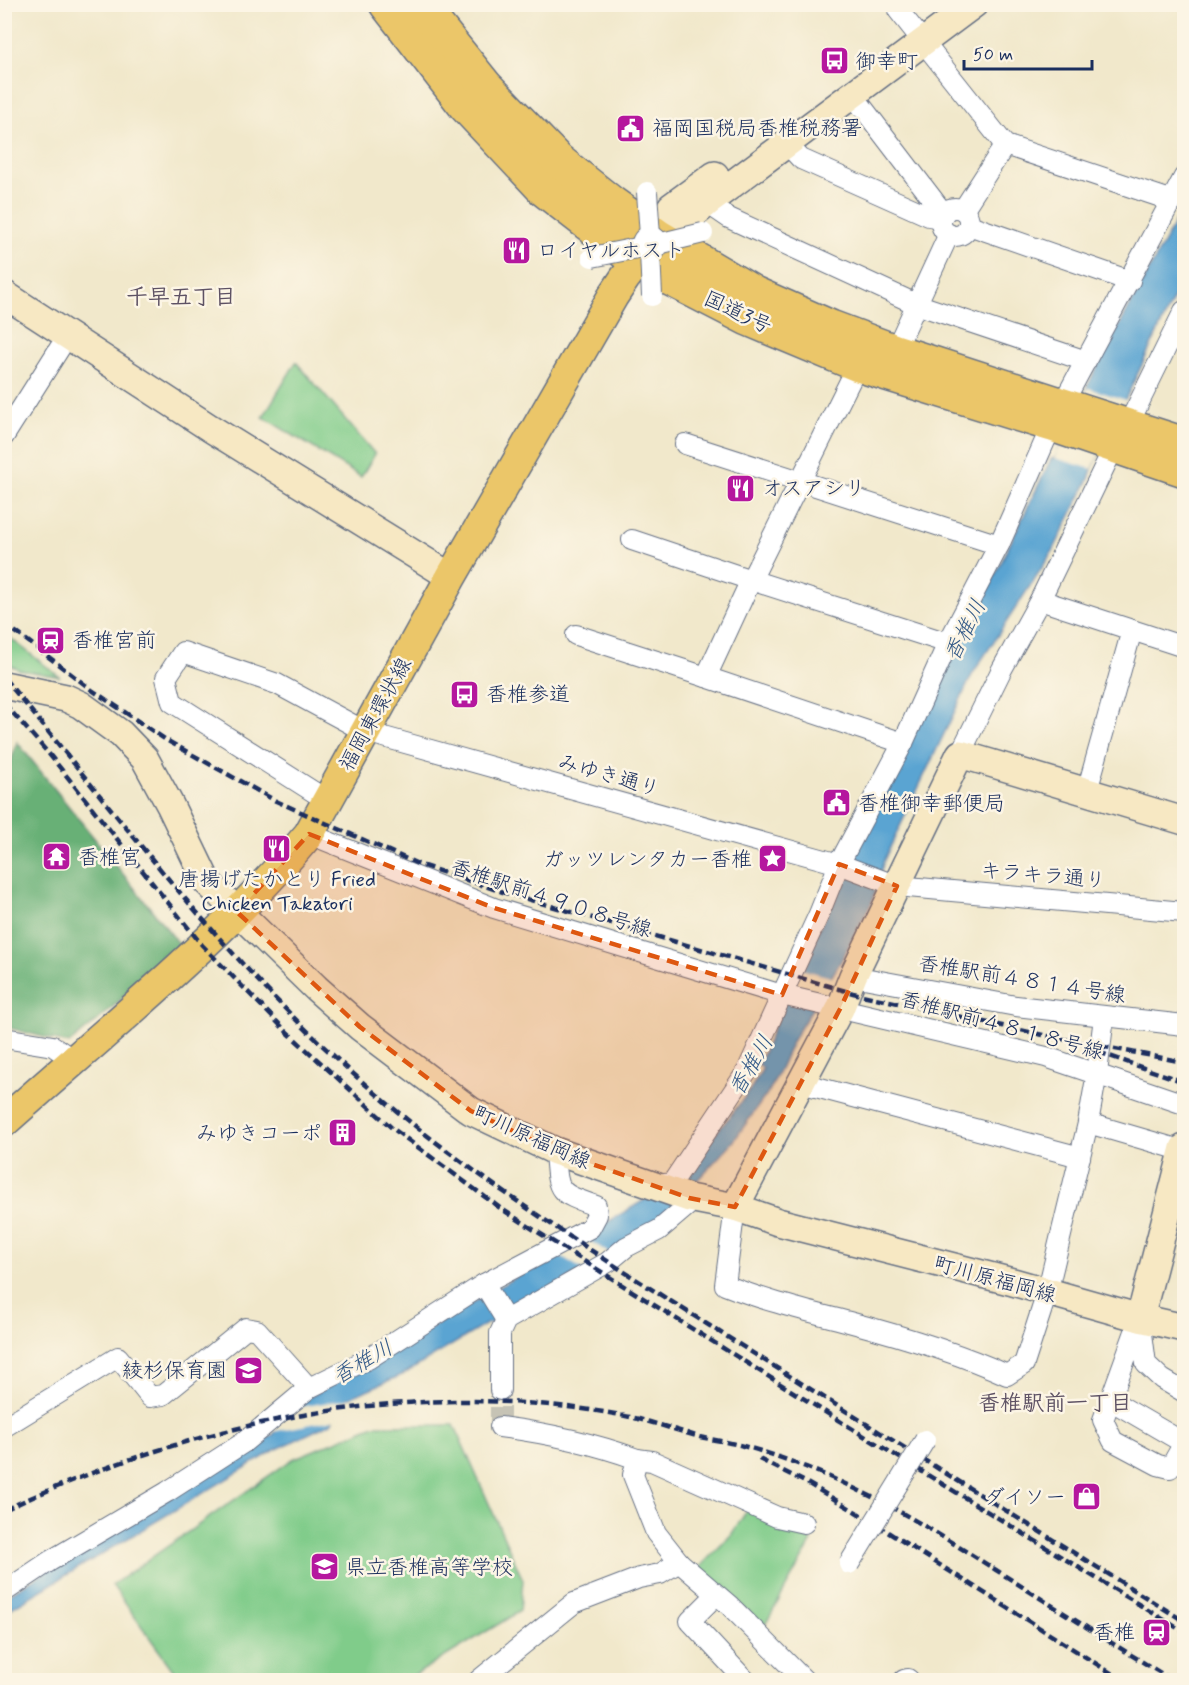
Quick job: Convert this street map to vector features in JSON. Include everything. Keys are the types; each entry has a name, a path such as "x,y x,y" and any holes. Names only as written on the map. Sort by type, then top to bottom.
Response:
{"highway":[{"name":"国道3号","path":"386,4 465,106 538,183 649,246 754,293 831,327 1057,415 1121,436 1185,470"},
{"name":"国道3号","path":"420,4 486,86 558,160 612,202 649,246 748,319 858,365 1057,415"},
{"name":"国道3号","path":"1121,436 1185,444"}],"main road":[{"name":"福岡東環状線","path":"4,1122 237,912 278,871 309,834 451,577 613,296 649,246"}],"street":[{"path":"649,246 671,207 946,4"},
{"path":"649,246 684,223 707,202 853,95 912,27 974,4"},
{"path":"912,27 1005,145 1173,201"},
{"path":"853,95 945,222"},
{"path":"787,144 801,159 945,222"},
{"path":"966,218 1005,145"},
{"path":"652,1186 672,1183 747,1071 948,643 999,545 1057,415 1185,177"},
{"path":"647,192 652,296"},
{"path":"707,202 729,218 916,304 1086,361"},
{"path":"895,351 916,304 945,222 955,208 966,218 1130,281"},
{"path":"592,257 703,233"},
{"path":"4,294 210,428 451,577"},
{"path":"1104,1017 1088,1123 1047,1293 1024,1364 1007,1375 981,1363 868,1327 754,1296 725,1285 735,1207 840,1009 888,883 960,754 1002,669 1040,600 1185,310"},
{"path":"4,436 68,335"},
{"path":"706,677 751,580 858,365"},
{"path":"685,444 999,545"},
{"path":"633,540 948,643"},
{"path":"1040,600 1185,647"},
{"path":"1087,792 1132,630"},
{"path":"576,635 903,743"},
{"name":"みゆき通り","path":"328,801 172,702 166,678 183,652 277,684 366,732 843,866 888,883"},
{"name":"町川原福岡線","path":"4,685 66,698 81,705 120,734 145,759 207,882 360,1027 471,1111 555,1151 688,1198 735,1207 778,1222 1185,1328"},
{"path":"960,754 1185,821"},
{"name":"香椎駅前４９０８号線","path":"309,834 494,908 782,995 840,1009"},
{"name":"キラキラ通り","path":"888,883 1185,912"},
{"name":"香椎駅前４８１４号線","path":"853,976 1016,1006 1185,1025"},
{"name":"香椎駅前４８１８号線","path":"840,1009 1046,1057 1185,1104"},
{"path":"4,1038 53,1046 73,1060"},
{"path":"801,1083 1080,1157"},
{"path":"1088,1123 1184,1150 1140,1318 1110,1400 1103,1420 1113,1441 1158,1465 1170,1468 1184,1443 1110,1400"},
{"path":"4,1592 50,1561 167,1492 243,1443 309,1388 368,1359 484,1284 590,1228 597,1215 596,1206 565,1195 557,1184 555,1151"},
{"path":"500,1390 500,1333 506,1320 608,1262 626,1247 658,1230 686,1207 688,1198"},
{"path":"484,1284 506,1320"},
{"path":"1140,1318 1146,1364 1162,1379 1185,1392"},
{"path":"4,1427 118,1357 150,1397 163,1395 246,1328 257,1330 309,1388"},
{"path":"500,1427 539,1432 652,1461 777,1517 804,1523"},
{"path":"849,1564 925,1440"},
{"path":"637,1459 633,1475 656,1533 679,1562 729,1605 804,1680"},
{"path":"481,1680 574,1603 639,1578 660,1574 679,1562"},
{"path":"716,1595 690,1621 745,1680"},
{"path":"904,1680 909,1680"}],"highlighted area":[{"path":"309,834 494,908 782,995 839,864 897,886 840,1009 735,1207 689,1198 555,1151 471,1111 360,1027 237,912"}],"green space":[{"path":"296,362 375,454 361,477 263,417"},
{"path":"4,634 60,677 20,670 5,663"},
{"name":"香椎宮","path":"17,742 180,945 69,1044 5,1027 4,770 11,761"},
{"name":"県立香椎高等学校","path":"374,1425 454,1425 523,1580 520,1611 407,1680 180,1680 112,1585 293,1459"},
{"path":"750,1506 812,1541 765,1625 696,1571 731,1535"}],"water":[{"path":"1184,205 1184,277 1053,551 973,673 884,860 872,902 840,963 793,1040 771,1088 733,1142 688,1190 673,1214 496,1324 488,1323 404,1374 346,1399 331,1423 275,1450 5,1612 5,1597 273,1435 292,1407 424,1332 678,1180 750,1090 763,1068 758,1065 787,995 950,657 966,635 1051,459 1055,458 1083,394"}],"pier":[{"path":"1088,388 1126,400 1092,469 1055,458 1083,394"},
{"path":"793,967 834,978 825,993 786,983"},
{"path":"580,1235 614,1256 590,1274 551,1250"},
{"path":"356,1398 348,1402 337,1419 272,1432 286,1409"}],"tunnel":[{"path":"500,1390 500,1427"}],"railway":[{"path":"4,623 92,690 166,740 276,801 418,864 506,893 853,993 1052,1037 1184,1062"},
{"path":"4,678 169,880 255,978 348,1069 390,1106 478,1173 616,1267 1184,1621"},
{"path":"4,703 49,754 202,945 286,1031 392,1128 500,1208 536,1231 1184,1632"},
{"path":"1098,1052 1184,1082"},
{"path":"4,1510 76,1479 150,1453 226,1431 303,1415 380,1405 458,1401 537,1404 615,1414 758,1450 852,1487 932,1530 1172,1680"},
{"path":"759,1459 807,1483 856,1512 1122,1680"}],"place":[{"name":"御幸町","path":"834,61"},
{"name":"福岡国税局香椎税務署","path":"631,128"},
{"name":"ロイヤルホスト","path":"516,250"},
{"name":"オスアシリ","path":"741,488"},
{"name":"香椎宮前","path":"51,640"},
{"name":"香椎参道","path":"465,694"},
{"name":"香椎御幸郵便局","path":"837,803"},
{"name":"唐揚げたかとり Fried Chicken Takatori","path":"277,848"},
{"name":"香椎宮","path":"57,857"},
{"name":"ガッツレンタカー香椎","path":"773,859"},
{"name":"みゆきコーポ","path":"343,1133"},
{"name":"綾杉保育園","path":"248,1370"},
{"name":"ダイソー","path":"1087,1497"},
{"name":"県立香椎高等学校","path":"324,1567"},
{"name":"香椎","path":"1156,1632"}],"district":[{"name":"千早五丁目","path":"181,296"},
{"name":"香椎駅前一丁目","path":"1055,1402"}],"water label":[{"name":"香椎川","path":"964,630"},
{"name":"香椎川","path":"750,1065"},
{"name":"香椎川","path":"362,1361"}]}
